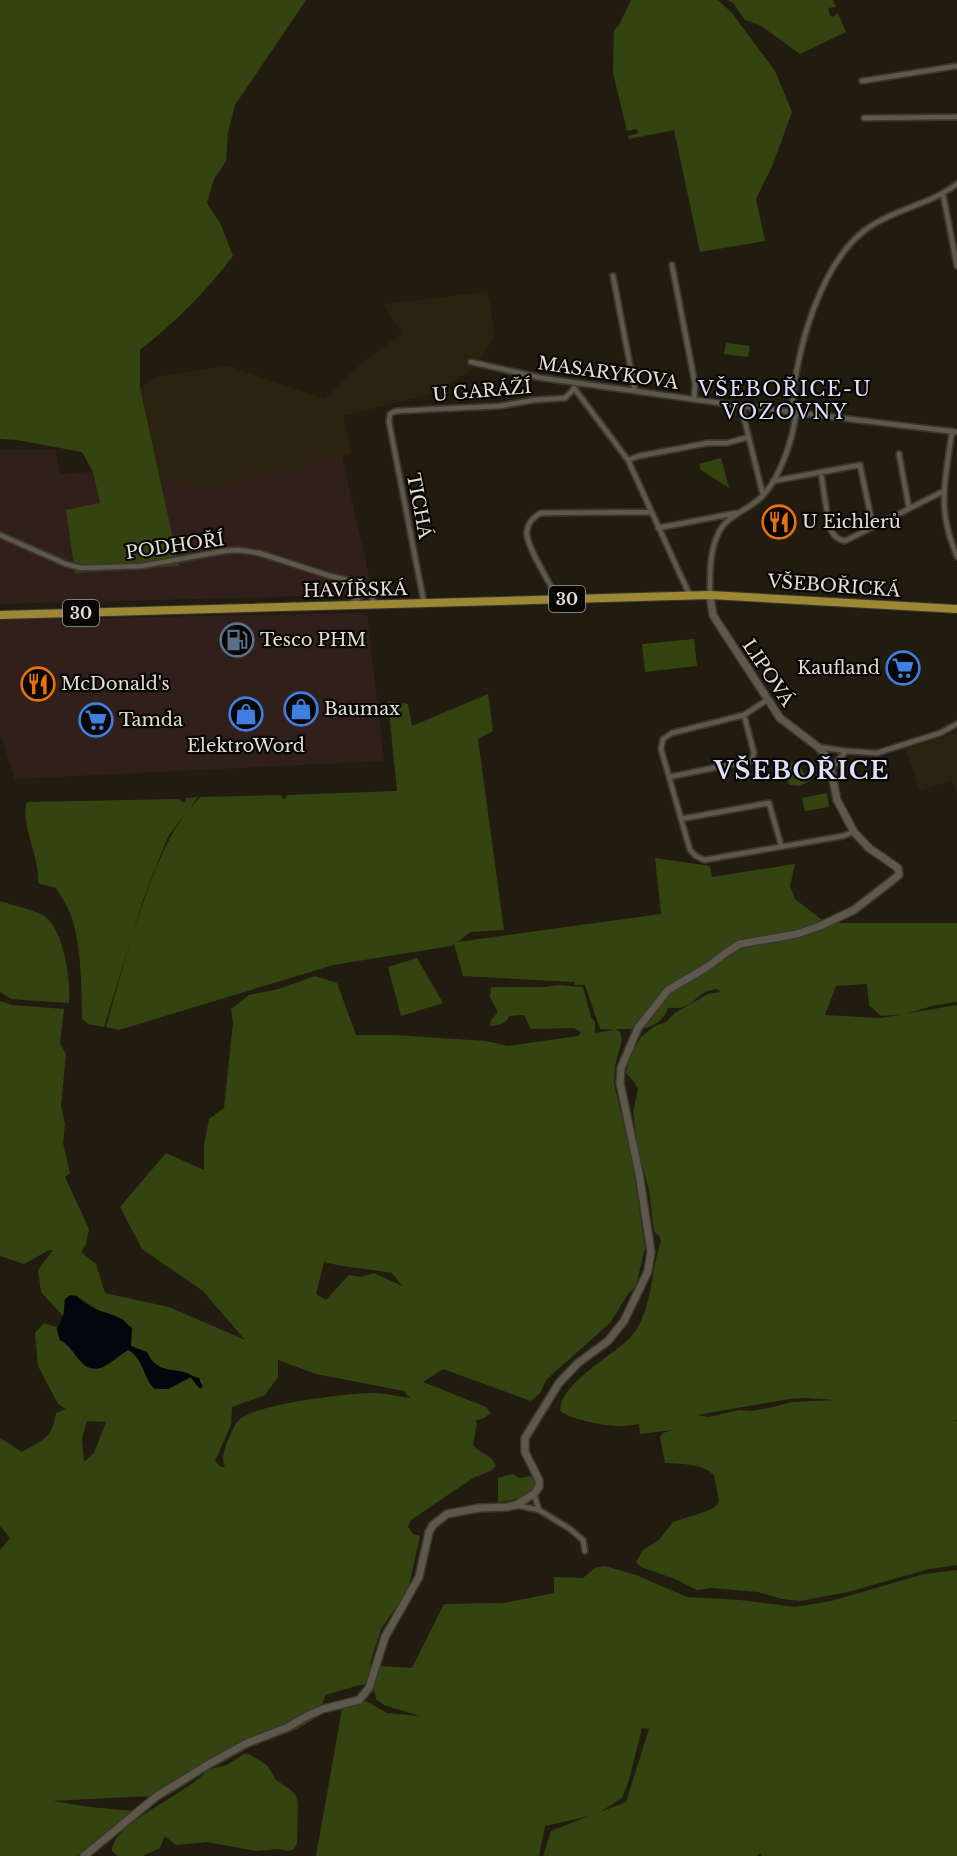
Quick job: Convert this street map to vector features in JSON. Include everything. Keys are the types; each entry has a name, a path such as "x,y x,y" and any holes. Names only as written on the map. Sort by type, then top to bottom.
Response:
{"main road":[{"name":"HAVÍŘSKÁ","path":"0,615 710,595"},
{"name":"VŠEBOŘICKÁ","path":"710,595 957,609"}],"street":[{"path":"862,81 957,66"},
{"path":"864,118 957,117"},
{"path":"710,595 709,566 720,530 738,513 763,495 773,481 785,454 794,412 793,387 801,348 818,298 833,269 856,238 874,224 943,194 957,184"},
{"path":"943,194 957,266"},
{"path":"672,265 695,384 694,399"},
{"path":"613,276 634,391"},
{"name":"MASARYKOVA","path":"471,362 574,386 634,391 955,432"},
{"path":"574,386 628,460 690,596"},
{"name":"U GARÁŽÍ","path":"390,414 396,411 500,406 534,400 565,398 574,386"},
{"path":"741,406 763,495"},
{"name":"TICHÁ","path":"390,414 389,422 424,603"},
{"path":"955,432 944,491 947,529 957,557"},
{"path":"628,460 639,456 708,443 727,443 749,437"},
{"path":"899,454 909,508"},
{"path":"773,481 860,465 873,527"},
{"path":"820,472 829,526 838,539 845,541 944,491"},
{"path":"558,599 528,542 528,526 533,518 541,513 651,512"},
{"path":"658,528 738,513"},
{"name":"PODHOŘÍ","path":"0,535 66,564 81,568 142,566 215,552 238,550 259,553 356,582"},
{"path":"349,604 360,597 356,582 364,584 372,591 373,604"},
{"name":"LIPOVÁ","path":"534,1494 539,1487 539,1480 525,1452 525,1438 559,1383 578,1363 608,1341 624,1321 648,1271 650,1242 639,1173 620,1083 621,1068 638,1028 668,990 740,944 798,934 820,926 854,909 898,877 898,868 869,848 854,832 837,800 828,760 818,747 780,718 767,700 713,615 710,595"},
{"path":"767,700 744,715 667,735 663,739 661,750 690,850 704,860 843,836 854,832"},
{"path":"669,777 752,759 754,753 744,715"},
{"path":"818,747 877,753 940,733 957,724"},
{"path":"831,768 846,751"},
{"path":"681,819 769,803 782,845"},
{"path":"516,1505 534,1494 539,1510"},
{"path":"84,1856 157,1796 209,1764 247,1743 286,1728 323,1709 359,1700 369,1688 385,1637 419,1577 429,1532 433,1525 447,1514 464,1509 516,1505 539,1510 570,1528 583,1540 585,1551"}],"shaded area":[{"path":"487,292 494,336 476,368 430,394 343,416 352,453 275,473 211,486 159,479 140,388 155,377 228,366 325,399 362,363 402,334 384,304"},
{"path":"228,366 315,395 352,453 342,457 370,580 349,574 348,595 0,604 0,450 55,450 60,474 93,472 100,503 179,566 140,388 155,377"},
{"path":"367,613 384,761 15,779 0,733 0,620"},
{"path":"957,732 957,795 952,780 920,791 906,749"},
{"path":"70,1295 77,1296 92,1307 122,1319 132,1328 131,1346 147,1352 154,1363 162,1368 200,1378 203,1386 200,1389 191,1377 168,1389 155,1389 137,1358 128,1350 97,1369 85,1365 60,1340 58,1332 64,1314 65,1299"}],"green space":[{"path":"0,0 306,0 235,105 228,133 226,161 214,179 207,203 221,225 233,256 189,306 140,350 140,388 179,566 75,573 66,510 100,503 93,472 82,452 0,439"},
{"path":"631,0 718,0 732,13 775,71 792,112 773,164 756,199 765,241 700,252 674,130 629,139 628,136 638,133 637,129 627,131 613,73 614,30 619,25"},
{"path":"728,0 833,0 836,7 828,8 830,15 833,17 838,13 846,32 800,54 760,25 745,20 733,3"},
{"path":"726,343 750,346 748,357 724,354"},
{"path":"721,458 729,488 701,470 699,464"},
{"path":"694,639 697,666 645,672 642,644"},
{"path":"488,694 493,731 478,739 504,930 470,932 458,942 661,914 655,858 710,866 712,877 795,864 790,886 795,899 826,923 957,923 957,1002 936,1005 906,1014 957,1005 957,1419 955,1421 957,1421 957,1565 929,1569 848,1592 800,1601 782,1599 758,1592 711,1588 697,1590 675,1579 641,1567 636,1562 643,1550 659,1540 673,1522 710,1510 717,1505 719,1501 714,1475 697,1466 665,1463 660,1437 663,1433 673,1430 640,1434 639,1424 621,1426 602,1424 577,1419 560,1410 569,1390 578,1380 630,1338 637,1328 647,1304 661,1241 654,1231 649,1190 638,1149 633,1112 638,1089 626,1073 629,1058 641,1037 655,1026 666,1022 675,1013 708,994 720,992 717,989 711,990 680,1008 668,1008 666,1014 658,1022 649,1027 632,1031 632,1029 616,1029 620,1032 622,1040 615,1066 614,1084 632,1160 645,1248 636,1286 628,1294 610,1323 547,1379 540,1393 531,1401 443,1369 423,1382 486,1407 491,1413 475,1421 477,1423 473,1445 492,1459 496,1466 473,1478 411,1520 408,1527 413,1534 420,1536 408,1590 381,1629 370,1664 372,1670 364,1685 325,1695 319,1716 297,1729 248,1748 211,1769 227,1765 244,1754 249,1754 267,1765 276,1780 296,1796 298,1803 297,1844 294,1849 256,1851 207,1842 176,1845 166,1837 160,1848 143,1856 117,1856 112,1851 115,1840 124,1830 205,1772 169,1795 53,1801 134,1811 103,1838 77,1856 0,1856 0,1550 10,1538 0,1526 0,1438 22,1452 45,1438 52,1428 56,1413 66,1409 58,1404 38,1366 35,1333 44,1323 56,1327 64,1342 71,1347 113,1361 128,1350 137,1357 153,1388 168,1389 190,1377 198,1387 201,1384 199,1378 185,1372 163,1369 131,1346 131,1336 122,1319 99,1311 80,1298 65,1300 63,1316 41,1292 38,1270 53,1250 24,1264 0,1256 0,1001 12,1005 64,1009 60,1043 66,1054 61,1106 65,1124 63,1143 70,1173 65,1177 89,1229 86,1244 81,1252 96,1264 105,1293 169,1307 245,1340 203,1291 142,1249 120,1207 166,1153 204,1170 204,1145 209,1119 224,1108 233,1022 231,1009 249,995 279,989 315,976 337,983 356,1035 486,1041 508,1046 578,1036 581,1032 574,1028 531,1029 524,1015 509,1016 504,1023 490,1026 491,1020 498,1012 490,997 491,987 558,985 583,987 591,1017 595,1022 595,1033 615,1030 600,1029 585,985 575,985 574,982 463,976 454,944 333,965 119,1030 106,1027 132,938 155,871 184,815 201,797 281,795 285,799 287,795 397,791 388,701 408,704 412,726","holes":["867,984 869,1005 881,1016 904,1014 881,1018 825,1015 836,986","324,1262 392,1273 402,1286 374,1273 361,1277 349,1275 326,1300 316,1294","278,1360 316,1374 404,1391 410,1398 379,1393 345,1395 282,1404 248,1414 234,1427 224,1454 225,1467 221,1467 215,1461 231,1425 232,1407 265,1395 278,1377","789,1399 837,1400 792,1402 769,1408 739,1410 709,1417 697,1415","87,1421 106,1422 94,1453 84,1462 82,1438"]},
{"path":"789,763 797,763 810,781 799,786 790,785 783,770"},
{"path":"827,793 829,807 805,811 802,798"},
{"path":"198,797 169,835 161,854 143,900 104,1027 88,1024 82,1019 80,965 74,924 56,888 38,883 36,862 26,821 27,802 179,799 185,802 186,798"},
{"path":"0,901 40,914 51,923 57,932 65,956 69,1003 11,999 0,992"},
{"path":"417,958 443,1003 401,1016 388,967"},
{"path":"513,1474 519,1478 533,1476 535,1486 518,1498 498,1502 498,1478"},
{"path":"605,1566 636,1575 687,1597 740,1600 795,1607 831,1601 924,1574 957,1570 957,1856 762,1856 760,1853 757,1856 543,1856 551,1831 589,1816 545,1826 539,1856 316,1856 342,1709 366,1701 387,1713 420,1716 384,1705 376,1699 373,1685 380,1666 412,1668 444,1604 504,1603 554,1593 554,1577 583,1578 595,1568","holes":["642,1728 649,1729 626,1802 600,1812 622,1798"]}],"place":[{"name":"U Eichlerů","path":"779,522"},
{"name":"Tesco PHM","path":"237,640"},
{"name":"Kaufland","path":"903,668"},
{"name":"McDonald's","path":"38,684"},
{"name":"Baumax","path":"301,709"},
{"name":"ElektroWord","path":"246,714"},
{"name":"Tamda","path":"96,720"}],"district":[{"name":"VŠEBOŘICE-U VOZOVNY","path":"785,400"},
{"name":"VŠEBOŘICE","path":"802,771"}]}
